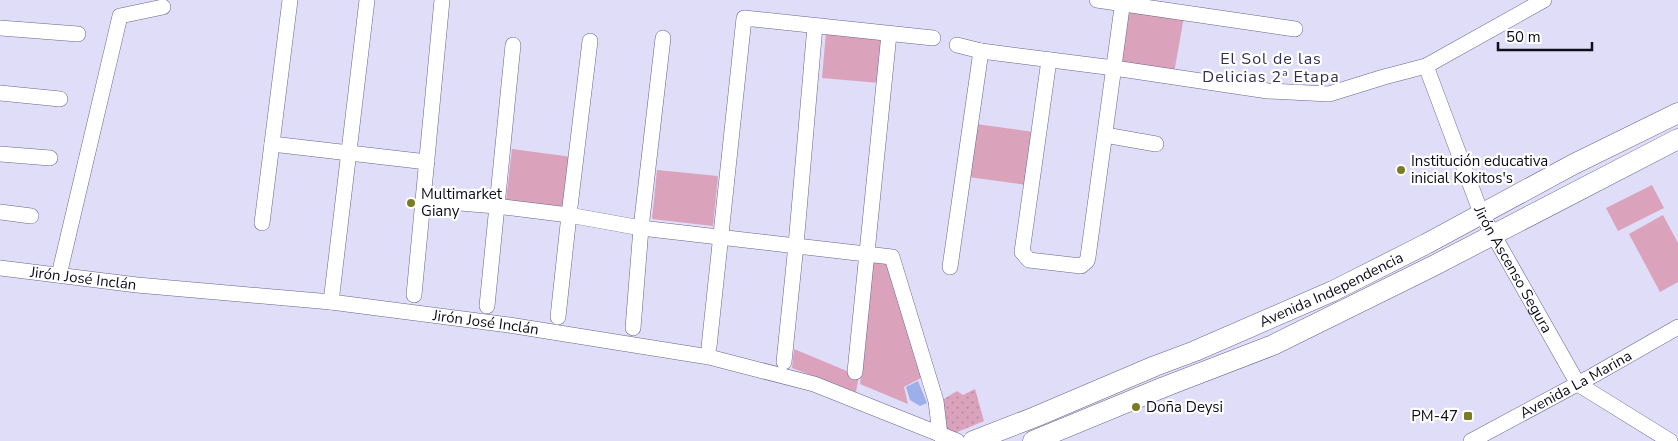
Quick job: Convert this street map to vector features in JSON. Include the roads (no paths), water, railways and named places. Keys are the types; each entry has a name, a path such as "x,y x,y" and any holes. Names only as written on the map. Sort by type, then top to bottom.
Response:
{"main road":[{"name":"Avenida Independencia","path":"973,441 1035,417 1334,291 1678,113"},
{"path":"1630,137 1641,157"},
{"name":"Avenida Independencia","path":"1033,441 1273,345 1344,311 1678,139"},
{"path":"1384,265 1395,285"},
{"path":"1334,291 1344,311"},
{"path":"1155,366 1164,387"}],"street":[{"path":"262,224 290,0"},
{"path":"331,302 367,0"},
{"path":"414,295 442,0"},
{"path":"1097,0 1123,2 1295,29"},
{"path":"956,45 981,51 1114,68 1268,92 1329,94 1426,66 1544,0"},
{"path":"1049,60 1021,248 1029,260 1080,266 1087,261 1123,2"},
{"path":"59,275 120,16 163,7"},
{"path":"709,347 744,18 933,38"},
{"path":"784,362 815,26"},
{"path":"0,28 78,34"},
{"path":"855,372 889,34"},
{"path":"633,328 641,228 663,38"},
{"path":"558,317 590,41"},
{"path":"487,306 514,44"},
{"path":"950,267 981,51"},
{"name":"Jirón Ascenso Segura","path":"1426,66 1482,213 1578,384"},
{"path":"0,93 60,99"},
{"path":"1105,135 1156,144"},
{"path":"272,144 427,162"},
{"path":"0,154 50,158"},
{"path":"423,200 496,206 641,228 892,256 936,401 940,435"},
{"path":"0,212 31,216"},
{"name":"Jirón José Inclán","path":"0,268 137,285 331,302 509,325 709,357 814,384 957,441"},
{"name":"Avenida La Marina","path":"1471,441 1578,384 1678,327"},
{"path":"1578,384 1670,441 1678,429"}],"place":[{"name":"Institución educativa inicial Kokitos's","path":"1401,170"},
{"name":"Multimarket Giany","path":"411,203"},
{"name":"Doña Deysi","path":"1136,407"},
{"name":"PM-47","path":"1468,416"}],"district":[{"name":"El Sol de las Delicias 2ª Etapa","path":"1271,67"}]}
